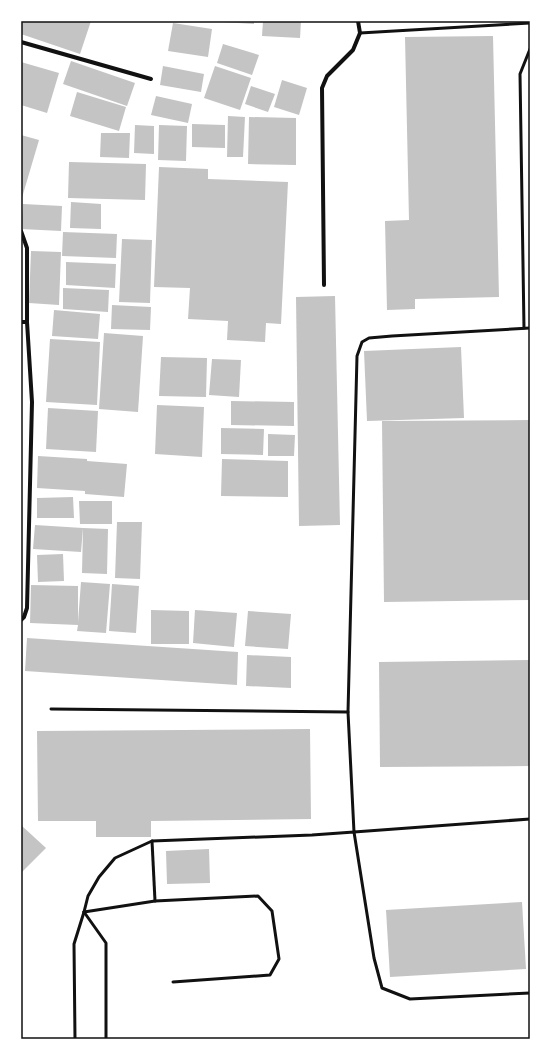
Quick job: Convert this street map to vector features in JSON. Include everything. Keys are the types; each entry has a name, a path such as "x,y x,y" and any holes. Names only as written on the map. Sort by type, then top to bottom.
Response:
{"street":[{"path":"324,285 322,88 326,76 353,50 360,33 358,21"},
{"path":"21,42 151,79"},
{"path":"21,231 27,248 27,322 32,402 27,608 24,617 21,620"},
{"path":"21,322 27,322"}],"lane":[{"path":"360,33 530,23"},
{"path":"524,328 520,74 530,50"},
{"path":"530,328 392,336 368,338 362,342 357,356 348,712 354,832 374,958 382,988 410,999 530,994"},
{"path":"51,709 348,712"},
{"path":"75,1039 74,944 88,896 99,877 115,858 152,841 312,835 530,819"},
{"path":"152,841 155,901"},
{"path":"84,912 155,901 258,896 272,910 279,959 270,975 173,982"},
{"path":"84,912 106,943 106,1039"}],"building":[{"path":"21,21 91,21 80,54 21,34"},
{"path":"254,21 254,24 222,22"},
{"path":"263,21 301,21 300,38 262,36"},
{"path":"173,23 212,29 208,57 168,51"},
{"path":"493,36 499,297 415,299 415,309 387,310 385,221 409,220 405,37"},
{"path":"223,44 259,55 252,75 217,63"},
{"path":"71,61 135,83 127,106 63,84"},
{"path":"21,62 59,73 47,113 21,105"},
{"path":"163,66 204,74 201,92 160,85"},
{"path":"215,66 251,78 240,110 204,98"},
{"path":"282,80 307,88 299,115 274,107"},
{"path":"251,86 275,94 268,112 245,104"},
{"path":"77,92 126,107 119,131 70,116"},
{"path":"156,96 192,104 188,123 151,115"},
{"path":"228,116 245,117 243,157 227,157"},
{"path":"249,117 296,118 296,165 248,164"},
{"path":"192,124 225,125 225,148 192,147"},
{"path":"135,125 154,126 154,154 134,153"},
{"path":"159,125 187,126 186,161 158,160"},
{"path":"101,133 130,133 129,158 100,157"},
{"path":"21,135 39,140 21,201"},
{"path":"69,162 146,164 145,200 68,198"},
{"path":"159,167 208,169 208,179 288,182 281,324 266,323 265,342 227,340 228,321 188,319 190,288 154,287"},
{"path":"71,202 101,204 101,229 70,228"},
{"path":"23,204 62,206 61,231 21,229"},
{"path":"63,232 117,234 116,258 62,256"},
{"path":"122,239 152,240 150,303 119,302"},
{"path":"31,251 61,252 59,305 29,303"},
{"path":"66,262 116,264 115,288 66,285"},
{"path":"63,288 109,290 108,312 63,309"},
{"path":"335,296 340,525 299,526 296,297"},
{"path":"112,305 151,307 150,330 111,329"},
{"path":"54,310 100,314 98,339 52,336"},
{"path":"104,333 143,336 138,412 99,409"},
{"path":"50,339 100,342 97,405 46,402"},
{"path":"461,347 464,418 367,421 364,351"},
{"path":"161,357 207,358 206,397 159,396"},
{"path":"212,359 241,360 239,397 209,395"},
{"path":"231,401 294,402 294,426 231,425"},
{"path":"157,405 204,407 202,457 155,454"},
{"path":"48,408 98,411 96,452 46,449"},
{"path":"530,420 530,600 384,602 382,421"},
{"path":"221,428 264,429 263,455 221,454"},
{"path":"268,434 295,435 294,456 268,456"},
{"path":"38,456 87,459 87,461 127,464 124,497 85,494 85,491 37,488"},
{"path":"222,459 288,461 288,497 221,496"},
{"path":"73,497 74,518 37,518 37,498"},
{"path":"79,501 112,501 112,524 80,524"},
{"path":"117,522 142,522 140,579 115,578"},
{"path":"35,525 83,528 81,552 33,549"},
{"path":"83,528 108,529 107,574 82,573"},
{"path":"63,554 64,581 38,582 37,555"},
{"path":"81,582 110,584 106,633 77,631 78,625 30,623 31,585 78,586 78,622"},
{"path":"112,584 139,586 136,633 109,631"},
{"path":"151,610 189,611 189,644 151,644"},
{"path":"195,610 237,613 234,647 193,643"},
{"path":"248,611 291,614 288,649 245,646"},
{"path":"27,638 238,652 237,685 25,671"},
{"path":"247,655 291,657 291,688 246,686"},
{"path":"530,660 530,766 380,767 379,662"},
{"path":"310,729 311,819 151,821 151,837 96,837 96,821 38,821 37,731"},
{"path":"22,826 46,848 21,873 21,827"},
{"path":"209,849 210,883 167,884 166,851"},
{"path":"522,902 526,969 390,977 386,910"}]}
